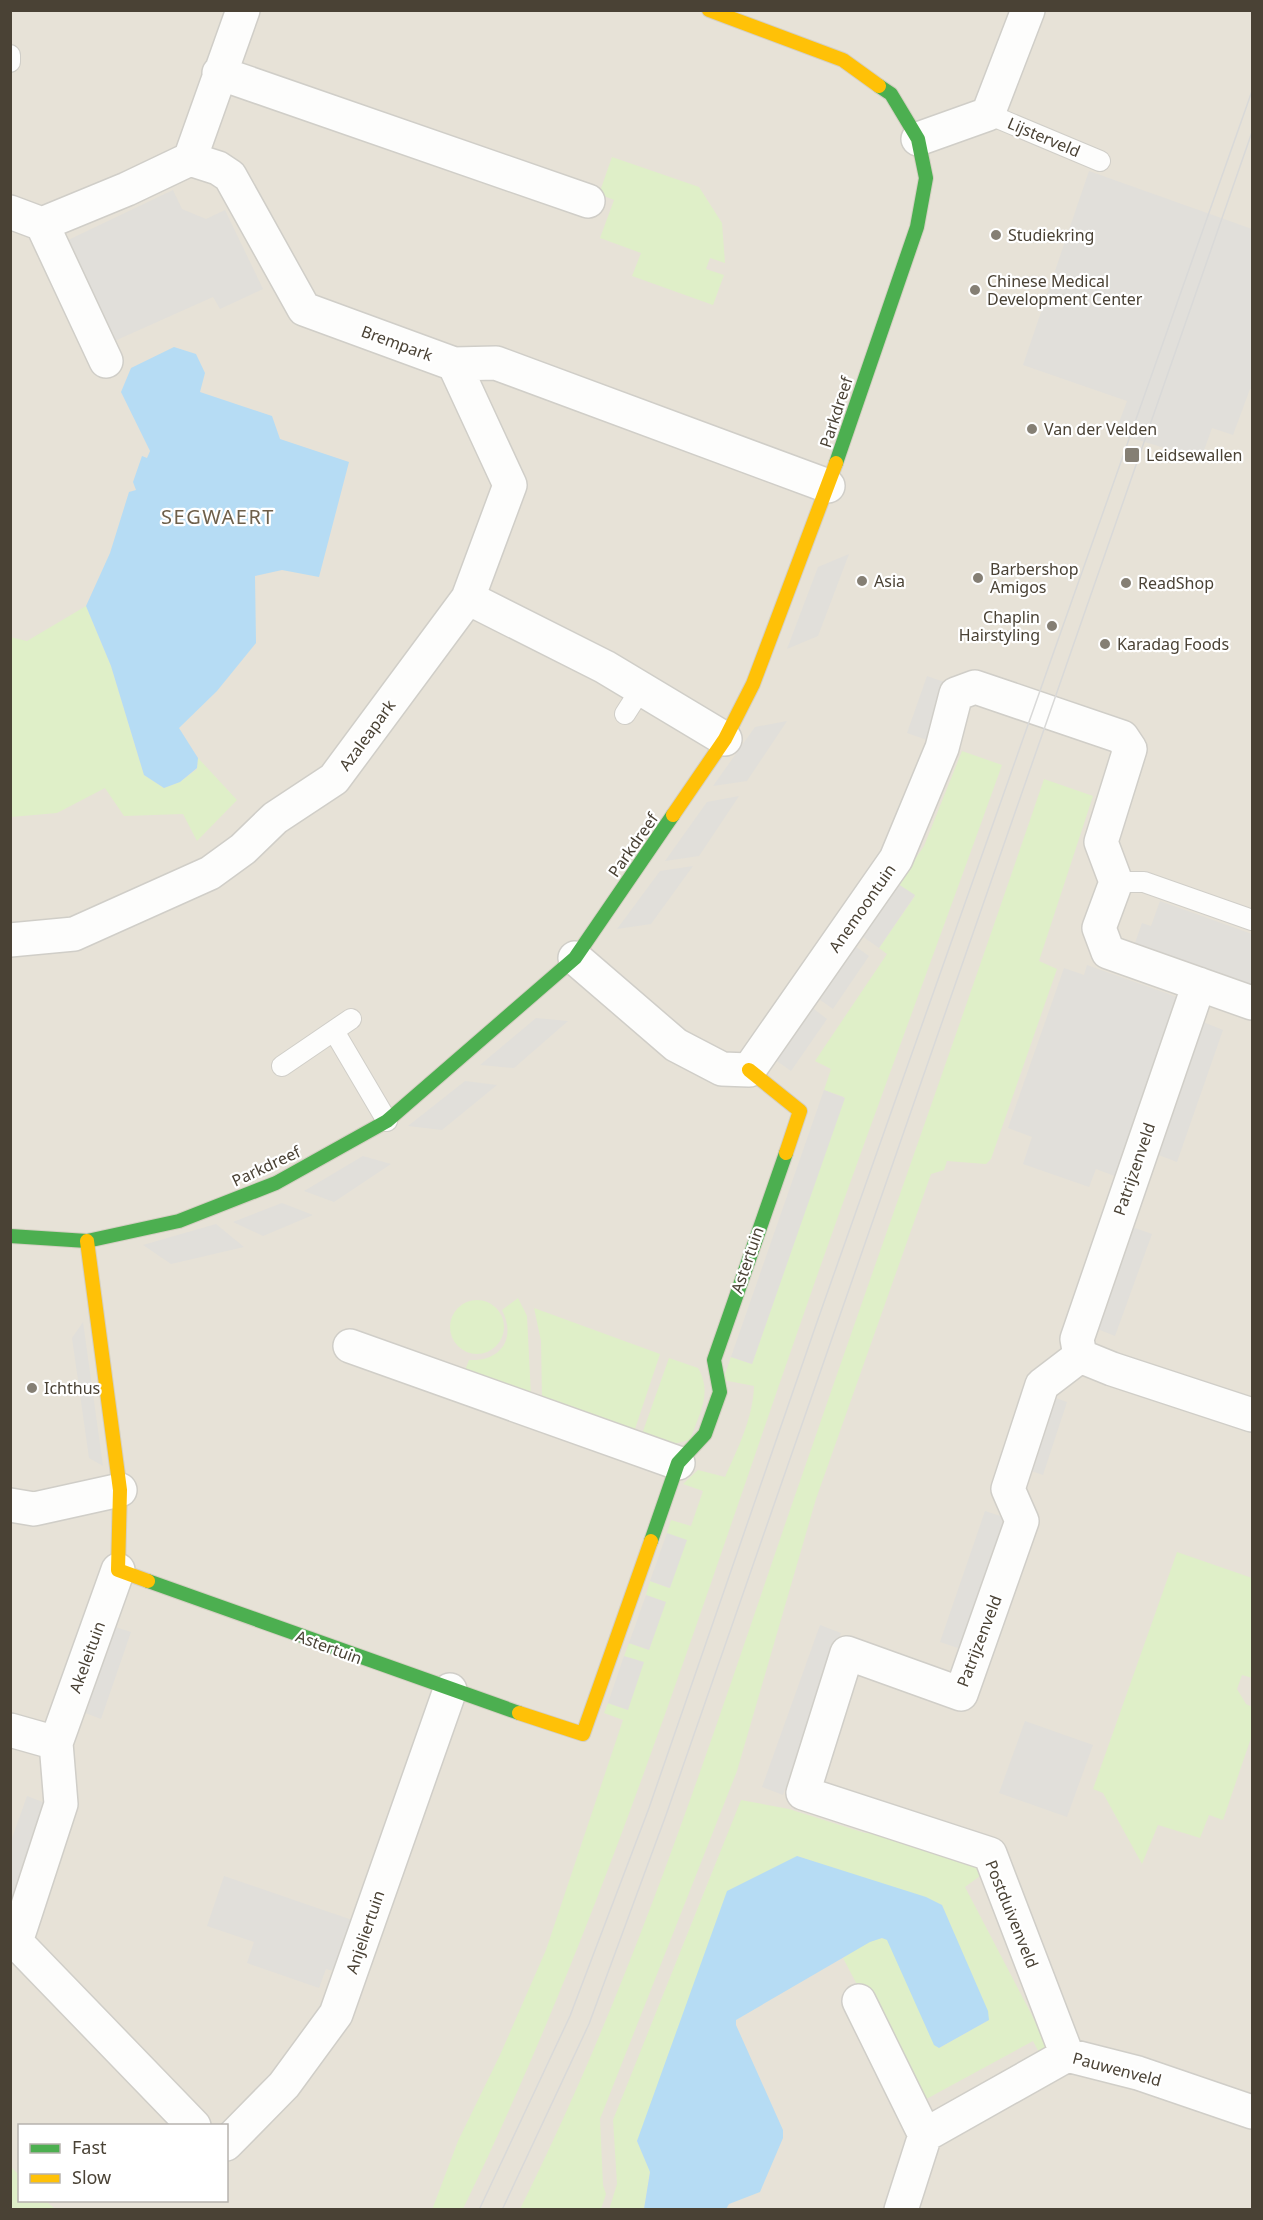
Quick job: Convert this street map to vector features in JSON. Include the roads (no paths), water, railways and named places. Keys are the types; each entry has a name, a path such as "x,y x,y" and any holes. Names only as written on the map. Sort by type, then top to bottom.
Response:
{"street":[{"path":"10,212 42,224 190,159 243,10"},
{"name":"Parkdreef","path":"10,1236 87,1241 179,1221 276,1183 387,1121 575,958 725,739 753,684 828,486 917,227 926,178 918,139 891,94 843,60 709,10"},
{"path":"918,139 988,114 1028,10"},
{"path":"219,73 588,201"},
{"name":"Brempark","path":"190,159 218,168 230,176 304,309 454,364 496,363 828,486"},
{"path":"42,224 106,362"},
{"name":"Azaleapark","path":"10,940 74,934 210,873 275,818 334,779 468,598 510,485 454,364"},
{"path":"468,598 605,667 633,702 725,739"},
{"name":"Anemoontuin","path":"749,1070 896,859 942,748 956,694 975,687 1122,737 1130,749 1101,842 1116,882"},
{"path":"1116,882 1099,928 1108,952 1252,1003"},
{"path":"575,958 676,1045 722,1069 749,1070"},
{"name":"Patrijzenveld","path":"803,1793 848,1653 961,1694 1022,1521 1008,1489 1041,1386 1080,1356 1077,1339 1199,984"},
{"name":"Astertuin","path":"118,1570 450,1690 583,1734 678,1463 705,1434 720,1392 714,1360 800,1111 749,1070"},
{"path":"87,1241 120,1490 118,1570"},
{"path":"350,1346 678,1463"},
{"path":"1080,1356 1112,1369 1252,1415"},
{"path":"10,1505 34,1509 120,1490"},
{"name":"Akeleituin","path":"56,1743 118,1570"},
{"name":"Anjeliertuin","path":"228,2142 284,2085 336,2014 450,1690"},
{"path":"10,1730 56,1743 61,1804 16,1942 192,2124"},
{"name":"Postduivenveld","path":"803,1793 990,1854 1067,2055"},
{"path":"859,2001 925,2135 901,2210"},
{"name":"Pauwenveld","path":"925,2135 1067,2055 1138,2073 1252,2112"}],"lane":[{"path":"10,55 10,62"},
{"name":"Lijsterveld","path":"988,114 1100,161"},
{"path":"1116,882 1144,882 1252,920"},
{"path":"282,1066 351,1019"},
{"path":"334,1031 387,1121"}],"water":[{"path":"174,347 196,354 205,373 200,392 272,416 280,439 349,462 319,577 282,570 255,576 256,643 217,691 179,728 198,758 197,768 180,782 164,788 144,775 111,666 86,606 110,553 129,492 136,490 133,482 142,456 147,458 150,451 121,392 131,368"},
{"path":"797,1856 926,1897 942,1905 988,2011 989,2020 939,2048 934,2045 887,1940 882,1938 870,1942 736,2020 736,2025 783,2130 783,2138 760,2192 729,2204 726,2209 644,2209 650,2172 637,2141 727,1891"}],"tram line":[{"path":"479,2210 570,2016 649,1808 817,1322 1252,91"},
{"path":"502,2210 589,2024 666,1815 1252,132"}],"place":[{"name":"Studiekring","path":"996,235"},
{"name":"Chinese Medical Development Center","path":"975,290"},
{"name":"Van der Velden","path":"1032,429"},
{"name":"Leidsewallen","path":"1132,455"},
{"name":"Barbershop Amigos","path":"978,578"},
{"name":"Asia","path":"862,581"},
{"name":"ReadShop","path":"1126,583"},
{"name":"Chaplin Hairstyling","path":"1052,626"},
{"name":"Karadag Foods","path":"1105,644"},
{"name":"Ichthus","path":"32,1388"}],"district":[{"name":"SEGWAERT","path":"218,516"}]}
